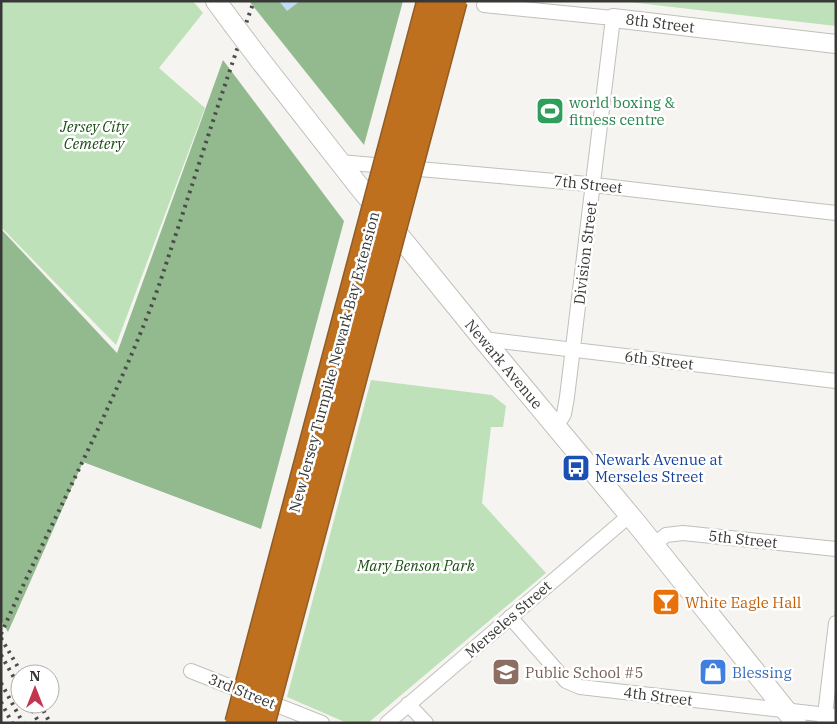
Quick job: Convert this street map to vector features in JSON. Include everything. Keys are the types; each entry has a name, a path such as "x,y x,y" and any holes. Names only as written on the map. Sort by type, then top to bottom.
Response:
{"highway":[{"name":"New Jersey Turnpike Newark Bay Extension","path":"238,723 430,1"},
{"name":"New Jersey Turnpike Newark Bay Extension","path":"262,723 454,1"}],"main road":[{"name":"Newark Avenue","path":"216,1 340,162 483,340 630,515 792,717"}],"street":[{"name":"8th Street","path":"484,5 836,44"},
{"name":"Division Street","path":"556,427 564,414 573,350 612,18"},
{"name":"7th Street","path":"340,162 593,185 836,213"},
{"name":"6th Street","path":"483,340 836,381"},
{"name":"Merseles Street","path":"387,723 630,515"},
{"name":"5th Street","path":"653,545 666,535 683,532 836,549"},
{"name":"4th Street","path":"510,617 566,681 580,687 792,717 828,718"},
{"path":"828,718 836,623"},
{"name":"3rd Street","path":"191,671 307,720 322,723"},
{"path":"408,704 426,723"}],"green space":[{"name":"Jersey City Cemetery","path":"1,1 193,1 203,13 159,68 205,108 116,345 1,227"},
{"path":"249,1 403,1 364,145"},
{"path":"621,1 836,1 836,26"},
{"path":"223,60 344,221 261,529 83,462 8,632 1,620 1,229 117,353"},
{"name":"Mary Benson Park","path":"371,380 492,395 506,406 503,427 491,427 482,503 546,573 368,723 347,723 287,697"}],"water":[{"path":"279,1 300,1 287,11"}],"railway":[{"path":"1,634 113,397 147,317 254,1"},
{"path":"1,638 16,664"},
{"path":"1,655 10,671"},
{"path":"1,683 23,723"},
{"path":"1,702 12,723"},
{"path":"34,714 39,723"},
{"path":"45,714 50,723"}],"place":[{"name":"world boxing & fitness centre","path":"550,111"},
{"name":"Newark Avenue at Merseles Street","path":"576,468"},
{"name":"White Eagle Hall","path":"666,602"},
{"name":"Public School #5","path":"506,672"},
{"name":"Blessing","path":"713,672"}]}
